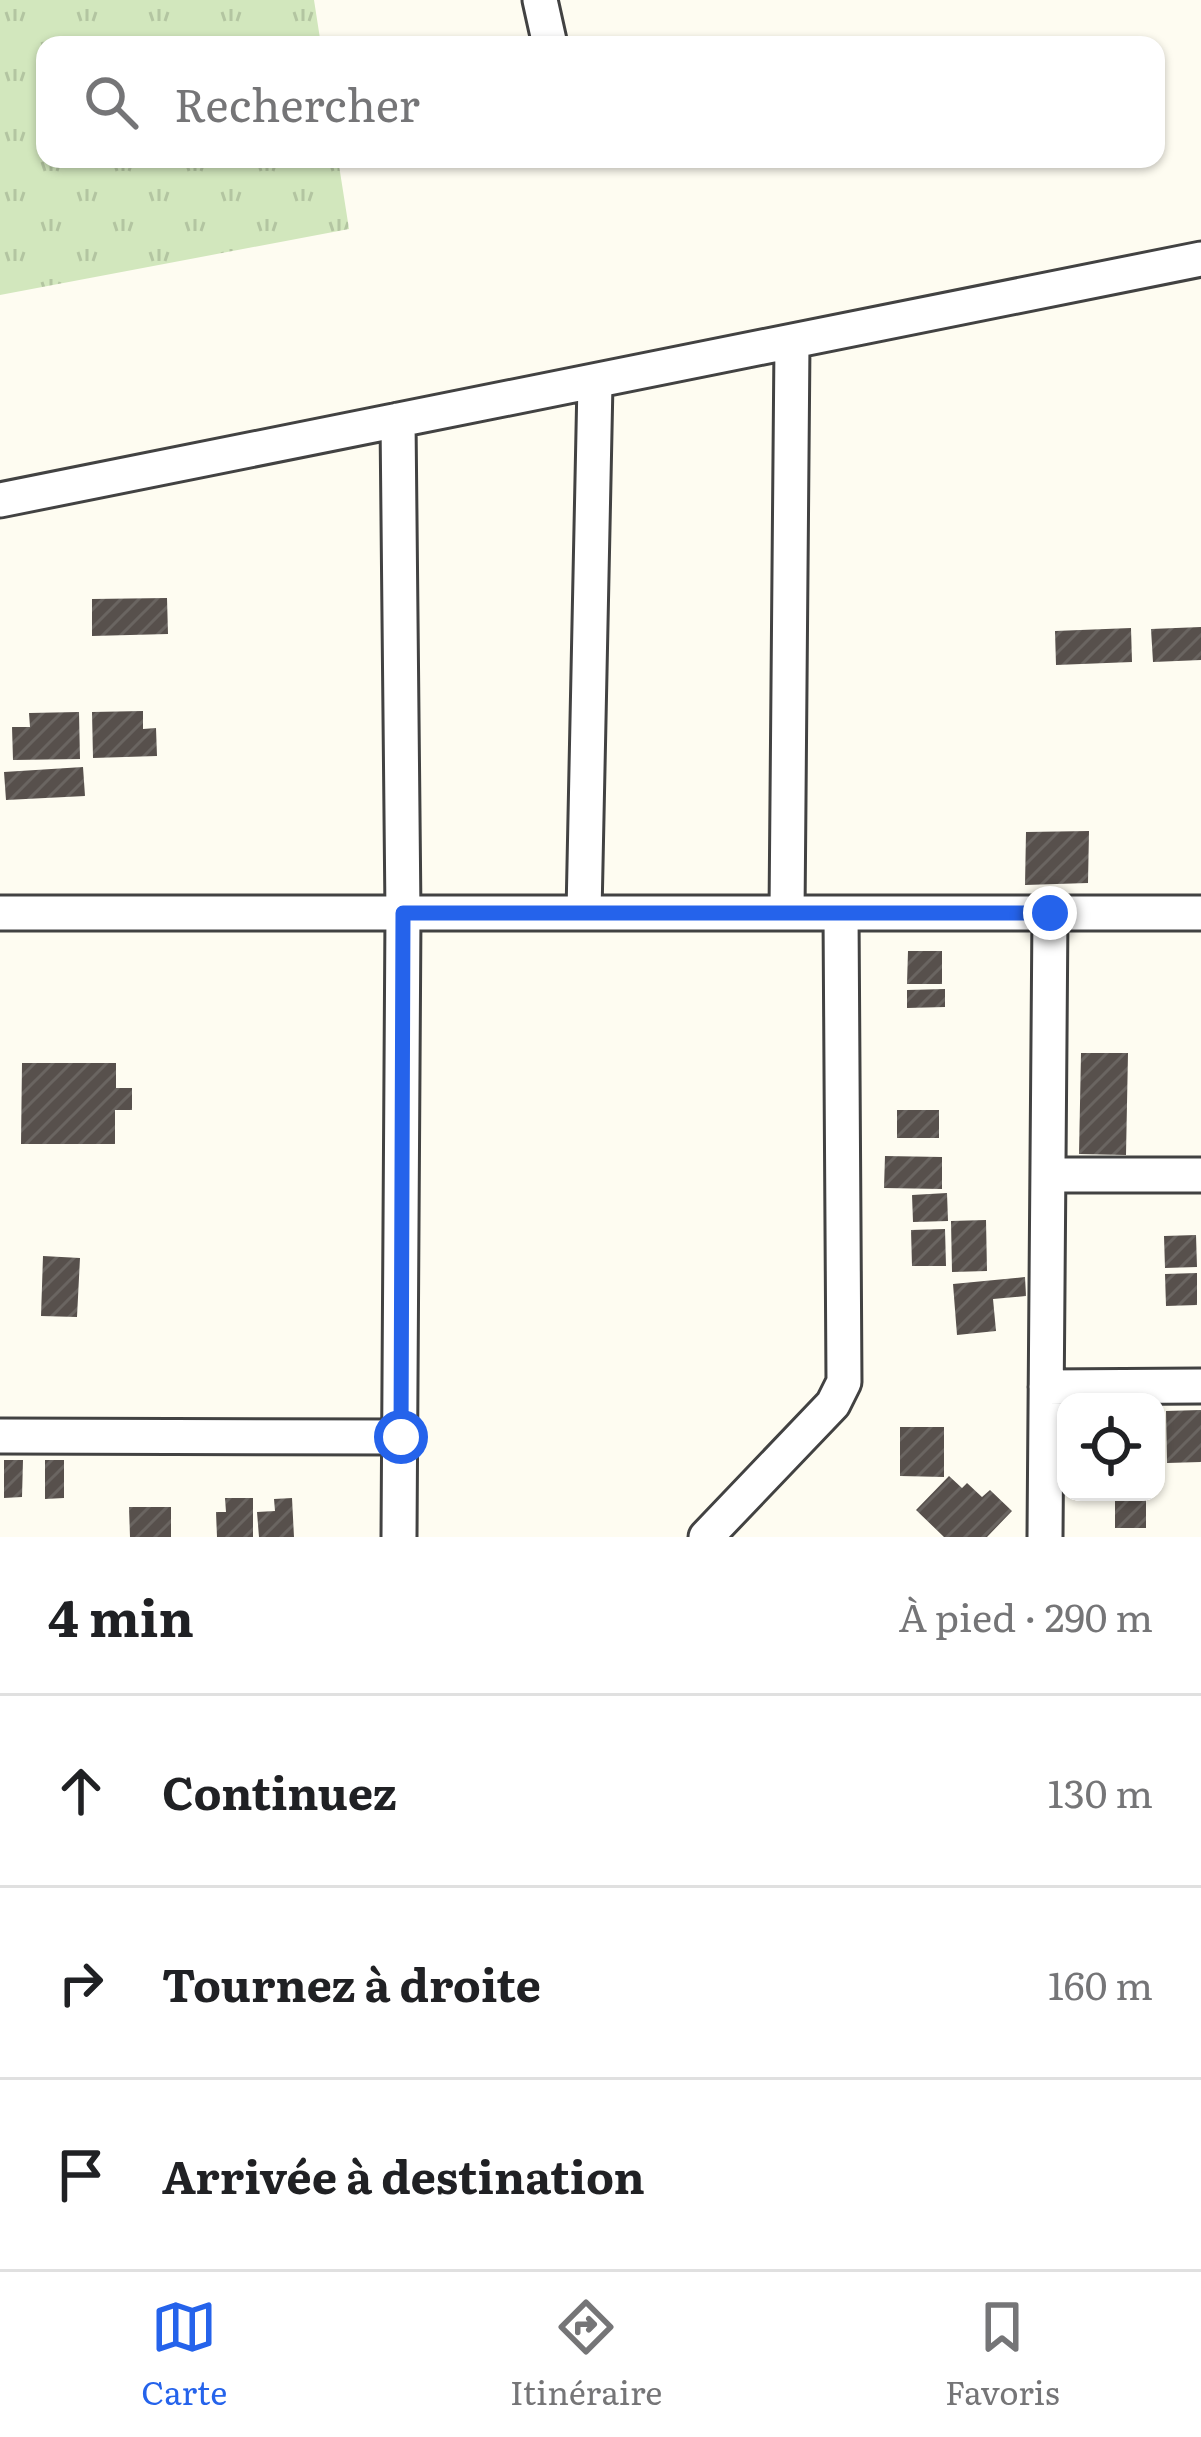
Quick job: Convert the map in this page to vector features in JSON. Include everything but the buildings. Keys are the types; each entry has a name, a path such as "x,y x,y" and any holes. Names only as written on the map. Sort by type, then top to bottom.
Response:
{"street":[{"path":"540,0 548,36"},
{"path":"0,500 1201,259"},
{"path":"787,913 792,343"},
{"path":"584,913 595,383"},
{"path":"398,420 403,913 399,1537"},
{"path":"0,913 1201,913"},
{"path":"715,1534 833,1404 844,1382 841,913"},
{"path":"1045,1537 1050,913"},
{"path":"1048,1175 1201,1175"},
{"path":"1046,1387 1201,1386"},
{"path":"0,1436 401,1437"}],"green space":[{"path":"0,0 314,0 320,36 36,36 36,168 339,168 349,229 0,295"}],"route":[{"path":"401,1437 403,913 1050,913"}]}
